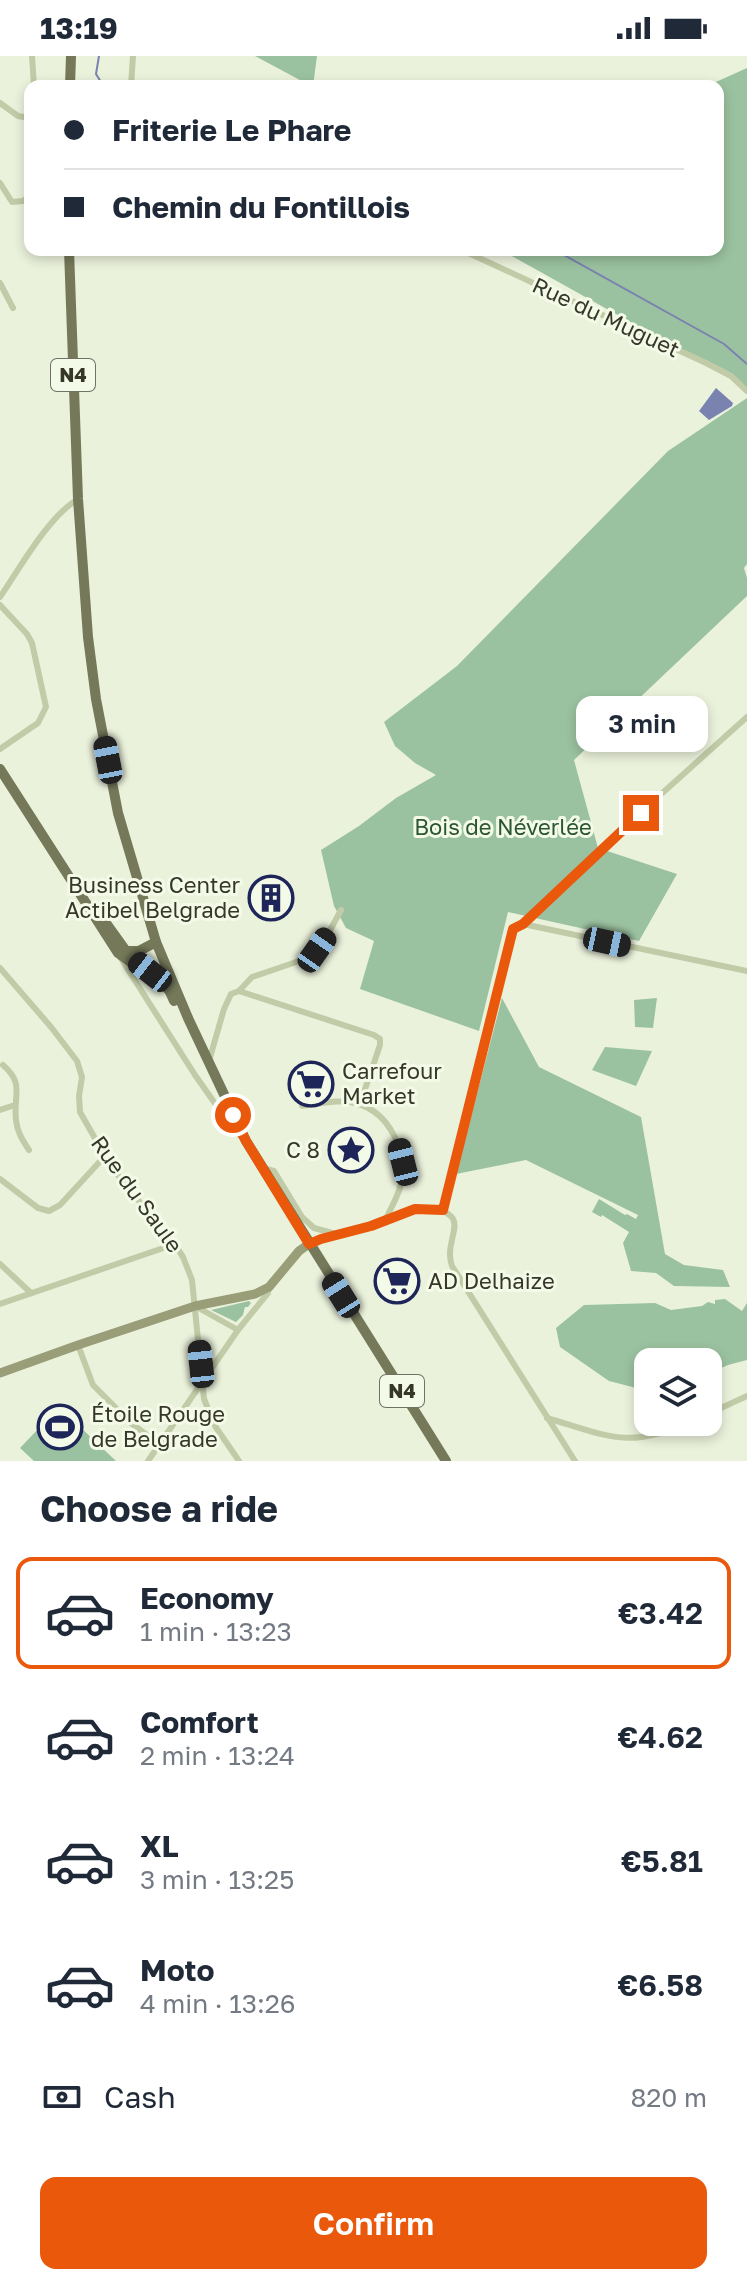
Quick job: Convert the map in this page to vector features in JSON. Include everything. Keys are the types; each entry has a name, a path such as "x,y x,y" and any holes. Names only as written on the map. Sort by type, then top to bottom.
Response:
{"main road":[{"path":"70,80 71,56"},
{"name":"N4","path":"69,256 78,499 87,626 96,699 118,813 156,942 246,1141 446,1461"},
{"path":"0,768 116,938 122,952 175,988"},
{"path":"0,768 122,952 169,990 180,1012 188,1018"},
{"path":"122,952 139,951 156,942"}],"street":[{"path":"32,56 34,80"},
{"path":"131,80 133,56"},
{"path":"0,103 24,117"},
{"path":"0,183 12,202 24,200"},
{"name":"Rue du Muguet","path":"475,256 706,363 731,376 747,391"},
{"path":"0,283 13,308"},
{"path":"0,597 54,520 78,499"},
{"path":"0,605 32,643 46,707 38,723 0,749"},
{"path":"443,1210 513,929 523,924 619,832 747,717"},
{"path":"209,1062 231,994 239,991 252,977 308,958 328,934 341,910"},
{"path":"523,924 747,971"},
{"path":"122,952 195,1075 233,1129 246,1141"},
{"name":"Rue du Saule","path":"0,968 77,1061 82,1077 80,1112 126,1187 164,1228 183,1257 192,1280 204,1399 209,1413 239,1461"},
{"path":"239,991 380,1039 360,1104"},
{"path":"3,1065 14,1074 19,1135 29,1150"},
{"path":"302,1106 342,1101 360,1104 392,1130 403,1162 400,1187 386,1219"},
{"path":"0,1110 15,1105"},
{"path":"0,1179 38,1208 49,1211 60,1205 105,1156"},
{"path":"262,1167 274,1171 302,1217 314,1228 340,1235"},
{"path":"0,1373 195,1306 255,1294 269,1287 299,1251 309,1244 415,1209 443,1210 453,1219 455,1226 448,1251 452,1266 575,1461"},
{"path":"0,1304 175,1244"},
{"path":"0,1264 31,1293"},
{"path":"148,1461 238,1330 268,1293 269,1287"},
{"path":"195,1306 238,1330"},
{"path":"78,1345 93,1385 131,1423 160,1445"},
{"path":"722,1408 747,1396"},
{"path":"547,1418 615,1438 649,1436"}],"green space":[{"path":"255,56 317,56 314,80 300,80"},
{"path":"747,68 747,387 512,256 724,256 724,80 720,80"},
{"name":"Bois de Néverlée","path":"747,398 747,564 744,568 747,596 574,760 598,848 677,874 639,941 508,912 479,1031 360,989 374,941 346,928 334,906 321,850 396,798 436,775 395,746 384,722 457,666 668,451"},
{"path":"502,998 539,1067 641,1117 665,1254 684,1265 723,1270 730,1287 674,1286 656,1273 631,1271 623,1243 629,1232 592,1212 599,1199 625,1215 636,1219 638,1215 526,1160 456,1174"},
{"path":"657,998 653,1028 635,1027 634,1000"},
{"path":"605,1047 652,1051 636,1086 592,1070"},
{"path":"725,1299 742,1311 747,1303 747,1360 722,1368 722,1348 634,1348 634,1387 609,1381 560,1347 556,1328 584,1305 655,1303 671,1310 702,1306 708,1302 715,1304 715,1300"},
{"path":"251,1303 236,1322 211,1310"},
{"name":"Étoile Rouge de Belgrade","path":"59,1407 116,1461 34,1461 20,1448"}],"water":[{"path":"716,388 733,403 709,420 699,411"}],"waterway":[{"path":"99,56 96,74 100,80"},
{"path":"566,256 724,344 747,364"}],"place":[{"name":"Business Center Actibel Belgrade","path":"271,898"},
{"name":"Carrefour Market","path":"311,1084"},
{"name":"C 8","path":"351,1150"},
{"name":"AD Delhaize","path":"397,1281"},
{"name":"Étoile Rouge de Belgrade","path":"60,1427"}],"route":[{"path":"233,1115 309,1244 415,1209 443,1210 513,929 523,924 641,813"}]}
